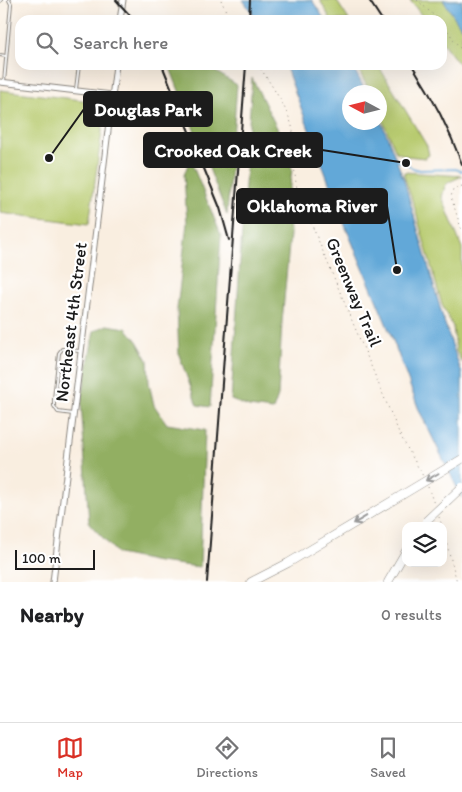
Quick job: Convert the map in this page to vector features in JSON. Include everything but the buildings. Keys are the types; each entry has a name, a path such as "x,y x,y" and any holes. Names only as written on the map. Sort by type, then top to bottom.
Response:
{"highway":[{"path":"251,582 288,563 462,460"},
{"path":"427,522 462,487"},
{"path":"388,582 402,558"}],"street":[{"path":"121,15 123,0"},
{"name":"Northeast 4th Street","path":"53,581 115,70"},
{"path":"2,82 112,95"}],"lane":[{"path":"2,82 12,4 9,0"},
{"path":"0,55 6,56"},
{"path":"76,91 78,70"},
{"path":"73,414 58,412 54,406 59,352 62,349 81,351"}],"path":[{"path":"186,0 196,0"},
{"path":"221,0 228,15"},
{"path":"417,0 434,15"},
{"path":"447,30 462,51"},
{"name":"Greenway Trail","path":"261,70 288,115 292,127 294,169 298,192 400,435 425,482 440,522"},
{"path":"462,186 453,189 450,197 462,231"},
{"path":"447,545 457,582"}],"green space":[{"path":"320,0 336,0 346,15 328,15"},
{"path":"410,0 462,0 462,68 447,48 447,15 421,15"},
{"path":"171,70 213,70 237,85 227,215"},
{"path":"359,70 381,70 427,146 429,155 425,158 407,156 396,152 387,130 387,85 366,85"},
{"path":"252,78 286,146 292,170 288,200 290,234 278,396 273,410 249,407 231,400"},
{"path":"0,90 106,103 89,224 0,213"},
{"path":"190,159 221,235 210,407 197,405 179,355 177,309 187,223 184,175"},
{"path":"404,172 462,176 445,186 442,197 462,248 462,363 456,351 453,327 442,305"},
{"path":"107,325 126,328 137,341 148,360 149,383 154,405 167,424 205,430 200,567 158,562 118,554 89,523 81,402 94,331"}],"water":[{"path":"243,0 312,0 322,15 254,15"},
{"path":"443,0 462,0 462,29"},
{"path":"287,70 355,70 362,85 342,85 342,130 385,130 386,133 404,180 443,318 462,374 462,498 419,410 391,335 344,223"}],"waterway":[{"path":"395,160 420,170 455,169 462,171"}],"railway":[{"path":"116,0 130,15"},
{"path":"249,15 250,0"},
{"path":"369,0 379,15"},
{"path":"164,70 220,208 229,240"},
{"path":"207,582 246,70"},
{"path":"415,70 440,113 462,164"}],"place":[{"name":"Douglas Park","path":"49,158"},
{"name":"Crooked Oak Creek","path":"406,163"},
{"name":"Oklahoma River","path":"397,270"}]}
